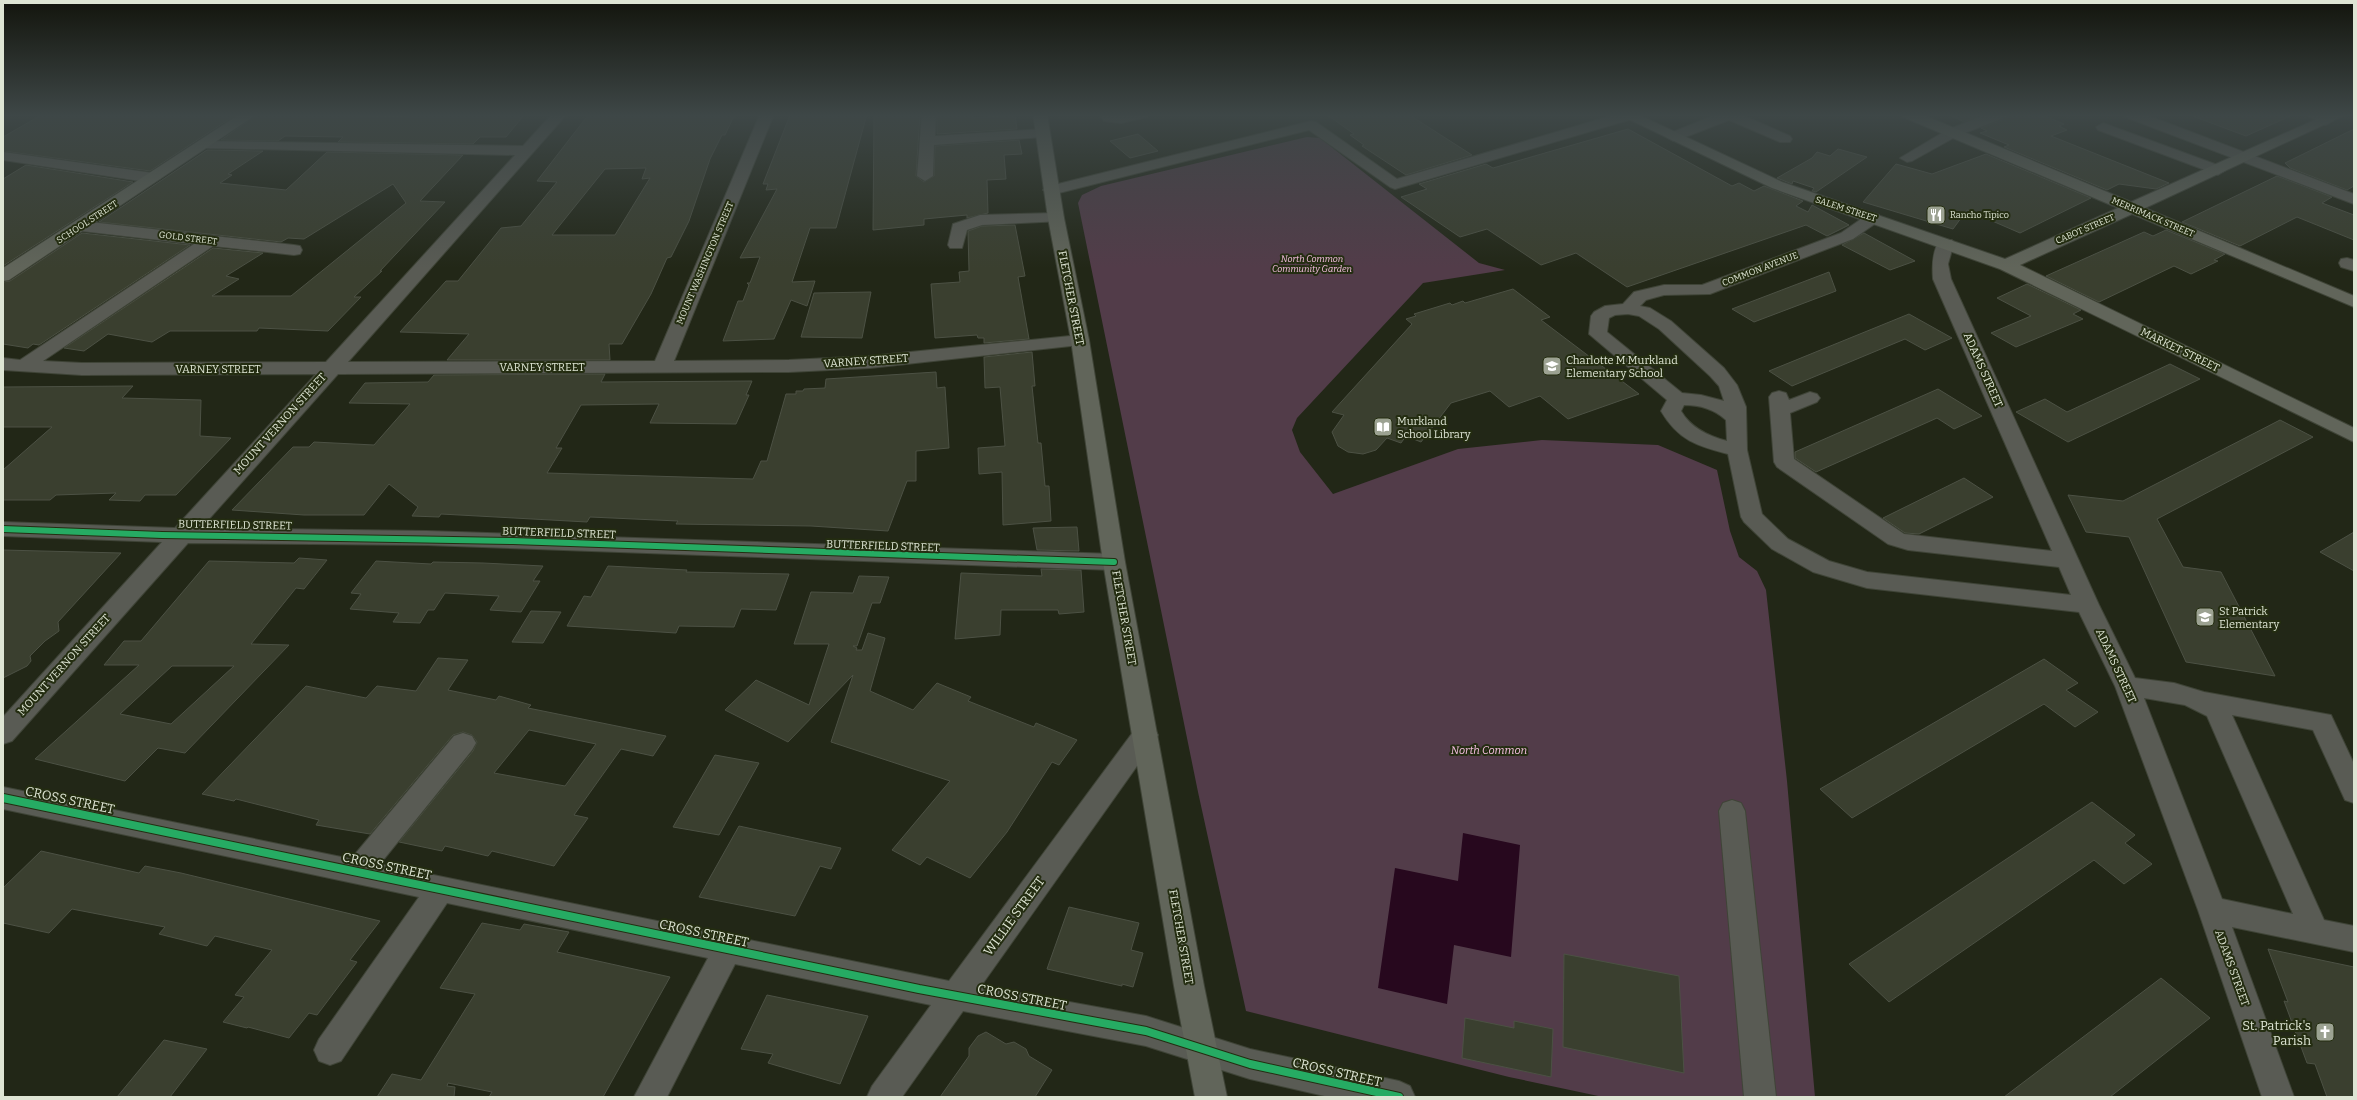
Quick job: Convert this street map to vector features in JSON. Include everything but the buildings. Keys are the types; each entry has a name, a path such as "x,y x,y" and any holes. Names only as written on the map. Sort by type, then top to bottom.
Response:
{"main road":[{"name":"SCHOOL STREET","path":"6,272 82,226 172,165"},
{"name":"FLETCHER STREET","path":"1047,165 1080,340 1114,562 1201,1049 1211,1097"},
{"name":"SALEM STREET","path":"1734,165 1777,185 2006,265"},
{"name":"MERRIMACK STREET","path":"2030,165 2354,302"},
{"name":"CABOT STREET","path":"2006,265 2229,165"},
{"name":"MARKET STREET","path":"2006,265 2354,436"}],"street":[{"path":"67,165 153,178"},
{"name":"MOUNT VERNON STREET","path":"3,734 181,534 514,165"},
{"name":"MOUNT WASHINGTON STREET","path":"662,367 746,165"},
{"path":"925,176 926,165"},
{"path":"1051,190 1150,165"},
{"path":"1368,165 1395,184 1457,165"},
{"path":"2205,165 2218,170"},
{"path":"2265,165 2354,199"},
{"path":"956,245 959,227 973,222 1056,218"},
{"name":"COMMON AVENUE","path":"1634,302 1664,290 1704,290 1847,236 1873,218"},
{"name":"GOLD STREET","path":"82,226 294,250"},
{"path":"23,366 211,240"},
{"name":"ADAMS STREET","path":"1946,243 1940,264 1942,279 2087,605 2127,686 2212,910 2278,1097"},
{"path":"1736,418 1729,410 1713,403 1691,399 1677,399 1598,334 1600,316 1610,310 1634,302 1644,312 1665,325 1717,372 1728,385 1736,407 1737,450 1752,517 1780,544 1821,567 1867,580 2087,605"},
{"name":"VARNEY STREET","path":"3,364 82,370 789,366 870,362 1080,340"},
{"path":"1810,398 1779,404 1784,462 1896,539 1908,543 2067,560"},
{"path":"1677,399 1671,411 1676,420 1691,435 1737,450"},
{"name":"BUTTERFIELD STREET","path":"3,529 75,533 429,538 850,555 1114,562"},
{"path":"2127,686 2191,696 2206,702 2322,722 2354,792"},
{"path":"2206,702 2216,710 2315,931"},
{"name":"WILLIE STREET","path":"883,1097 1145,735"},
{"path":"358,871 463,743"},
{"name":"CROSS STREET","path":"3,798 728,949 1146,1032 1250,1064 1399,1097"},
{"path":"1732,811 1760,1097"},
{"path":"330,1050 441,889"},
{"path":"2212,910 2354,939"},
{"path":"650,1097 728,949"}],"green space":[{"name":"North Common","path":"1188,165 1355,165 1479,263 1505,270 1423,283 1297,418 1292,430 1300,452 1333,494 1458,449 1542,440 1658,445 1717,470 1730,531 1739,557 1757,571 1766,590 1787,781 1815,1097 1603,1097 1509,1077 1246,1011 1198,792 1078,203 1082,195 1101,186"}],"shaded area":[{"path":"1463,833 1520,845 1511,957 1454,945 1447,1004 1378,988 1395,868 1458,881"}],"cycle path":[{"path":"3,529 109,534 427,538 1114,562"},
{"path":"3,798 919,989 1146,1031 1250,1064 1399,1097"}],"place":[{"name":"Rancho Tipico","path":"1936,215"},
{"name":"Charlotte M Murkland Elementary School","path":"1552,366"},
{"name":"Murkland School Library","path":"1383,427"},
{"name":"St Patrick Elementary","path":"2205,617"},
{"name":"St. Patrick's Parish","path":"2325,1032"}],"park label":[{"name":"North Common Community Garden","path":"1312,264"}]}
